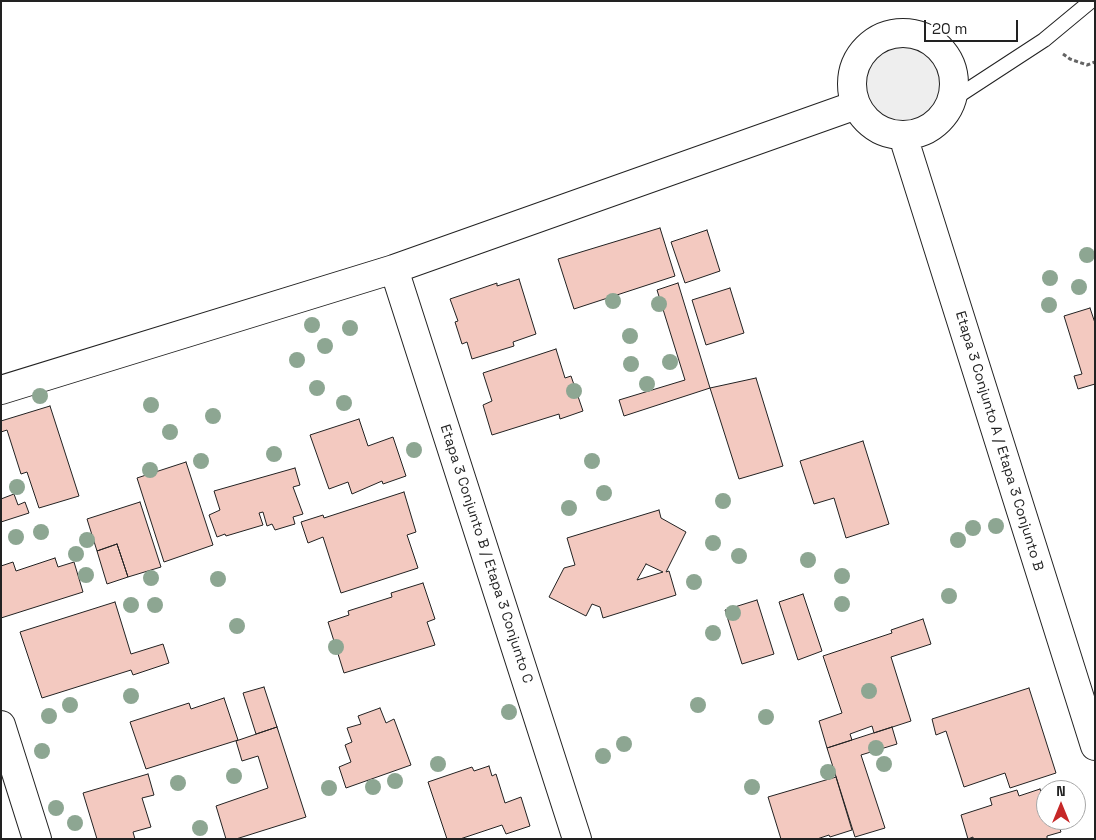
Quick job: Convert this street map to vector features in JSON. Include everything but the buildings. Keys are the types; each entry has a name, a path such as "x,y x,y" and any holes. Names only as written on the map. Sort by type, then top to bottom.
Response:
{"street":[{"path":"900,33 920,36 937,46 949,62 954,81 952,100 941,119 924,131 903,136 884,132 867,121 856,105 851,86 854,67 865,50 881,38 900,33"},
{"path":"1,390 394,269 856,105"},
{"name":"Etapa 3 Conjunto A / Etapa 3 Conjunto B","path":"903,136 1095,746"},
{"name":"Etapa 3 Conjunto B / Etapa 3 Conjunto C","path":"394,269 577,839"},
{"path":"1,725 37,839"}],"lane":[{"path":"952,100 1044,40 1091,1"}],"path":[{"path":"1044,40 1070,59 1087,65 1095,62"}],"shaded area":[{"path":"895,43 911,43 926,50 937,61 944,76 941,100 932,113 911,125 895,125 880,118 869,107 862,92 862,76 869,61 880,50"}]}
